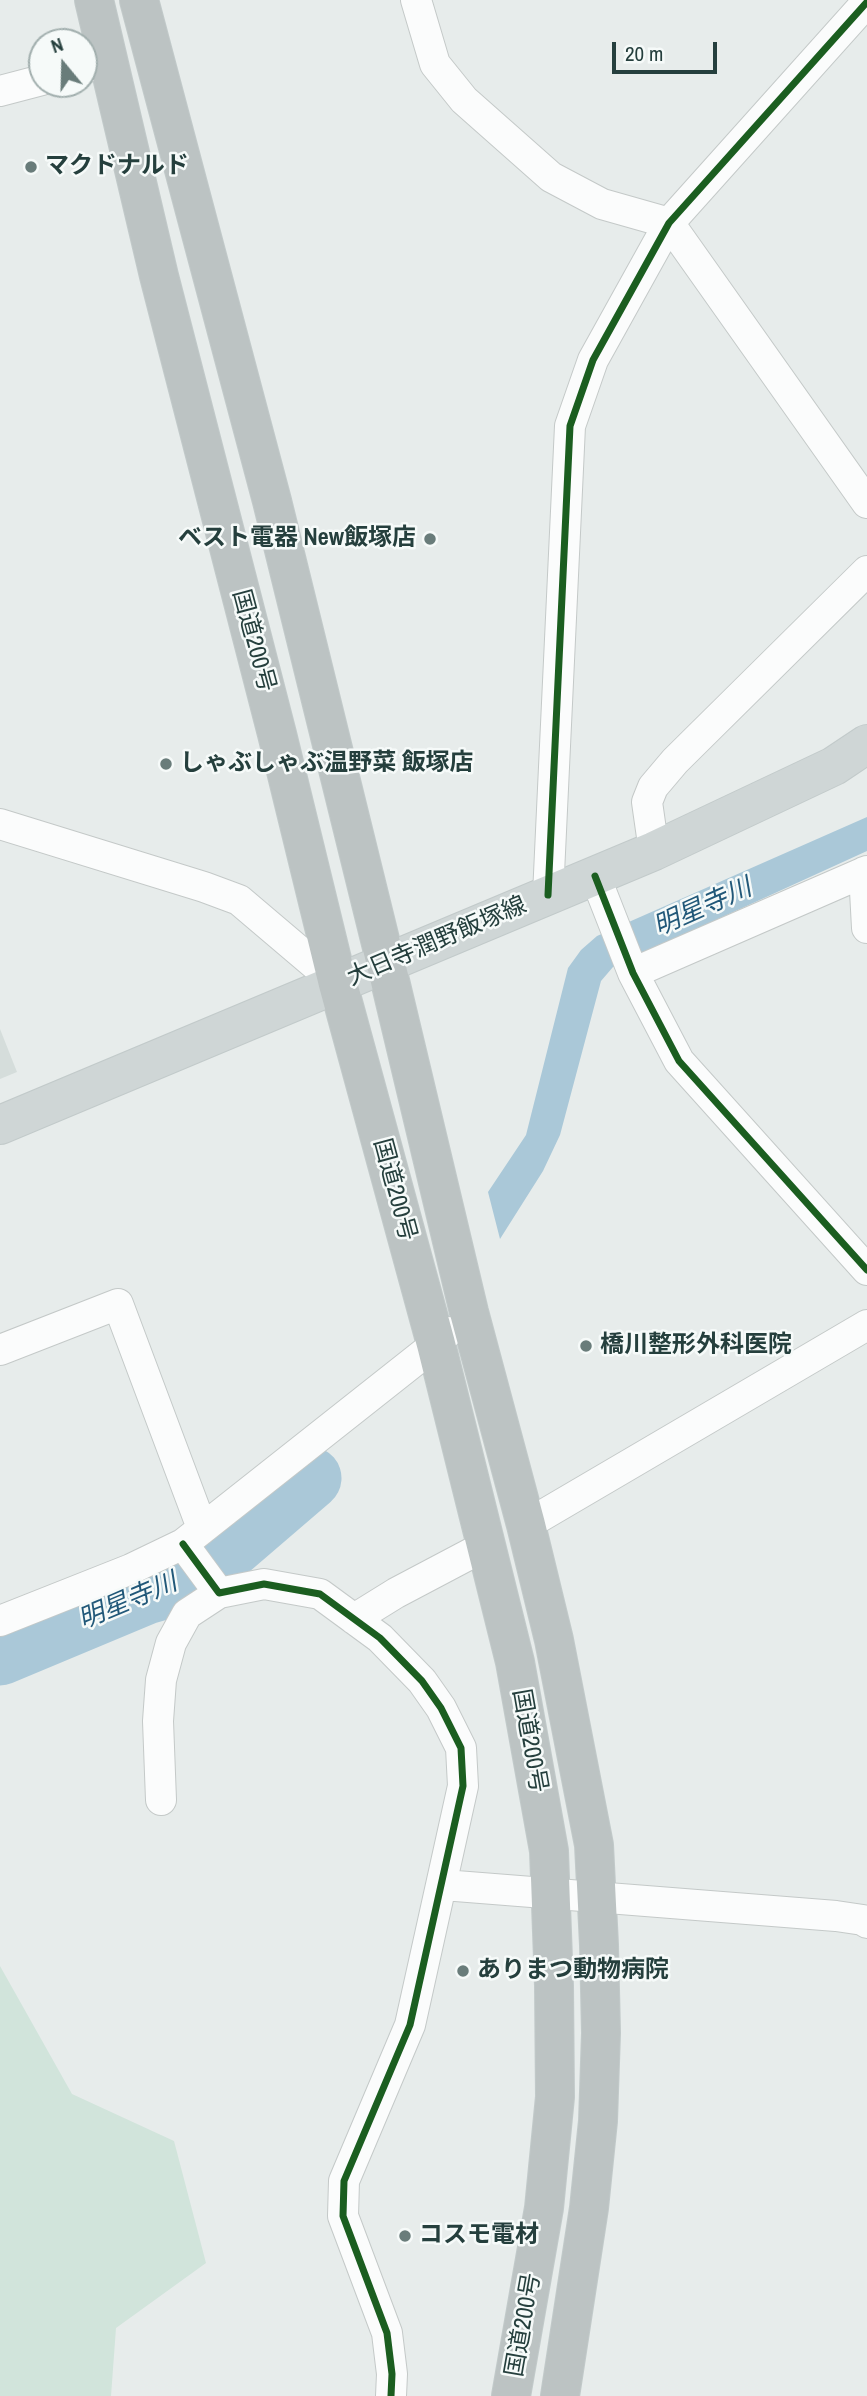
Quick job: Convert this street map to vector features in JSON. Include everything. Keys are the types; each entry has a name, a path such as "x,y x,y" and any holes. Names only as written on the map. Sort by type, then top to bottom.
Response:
{"highway":[{"name":"国道200号","path":"94,0 95,28"},
{"name":"国道200号","path":"139,0 271,501 469,1312 526,1525 554,1640 594,1844 601,2033 597,2121 589,2208 559,2396"},
{"name":"国道200号","path":"98,72 159,276 277,734 338,984 436,1344 514,1662 549,1852 555,2097 544,2208 511,2396"}],"main road":[{"name":"大日寺潤野飯塚線","path":"0,1125 654,851 834,766 867,744"}],"street":[{"path":"416,0 435,64 464,100 493,126 551,177 602,204 669,223 867,503"},
{"path":"548,895 570,426 593,360 669,223 867,2"},
{"path":"0,91 28,84"},
{"path":"654,851 647,802 653,787 675,761 867,571"},
{"path":"0,824 239,900 338,984"},
{"path":"631,968 866,872 867,928"},
{"path":"595,876 631,968 679,1061 867,1270"},
{"path":"0,1350 118,1304 192,1542 215,1587"},
{"path":"0,1621 192,1542 436,1344 469,1312"},
{"path":"526,1525 867,1325"},
{"path":"354,1619 396,1593 485,1546"},
{"path":"161,1800 158,1721 161,1680 171,1643 187,1614 215,1587 264,1584 320,1594 380,1638 422,1681 441,1708 461,1748 463,1786 410,2025 344,2181 342,2216 387,2333 392,2374 391,2396"},
{"path":"443,1885 836,1916 867,1923"}],"shaded area":[{"path":"0,1029 17,1072 0,1079"}],"green space":[{"path":"0,1966 72,2094 174,2141 206,2263 116,2328 111,2396 0,2396"}],"water":[{"path":"867,817 867,851 613,967 601,981 560,1135 543,1171 500,1239 488,1192 526,1135 568,968 581,950 597,936"}],"waterway":[{"name":"明星寺川","path":"0,1654 146,1593 181,1583 218,1557 310,1478"}],"cycle path":[{"path":"548,895 570,426 593,360 669,223 867,2"},
{"path":"595,876 633,973 679,1061 867,1270"},
{"path":"183,1544 219,1593 264,1584 320,1594 380,1638 422,1681 441,1708 461,1748 463,1786 410,2025 344,2181 343,2216 387,2333 392,2374 391,2396"}],"place":[{"name":"マクドナルド","path":"31,167"},
{"name":"ベスト電器 New飯塚店","path":"430,539"},
{"name":"しゃぶしゃぶ温野菜 飯塚店","path":"166,764"},
{"name":"橋川整形外科医院","path":"586,1346"},
{"name":"ありまつ動物病院","path":"463,1971"},
{"name":"コスモ電材","path":"405,2236"}]}
